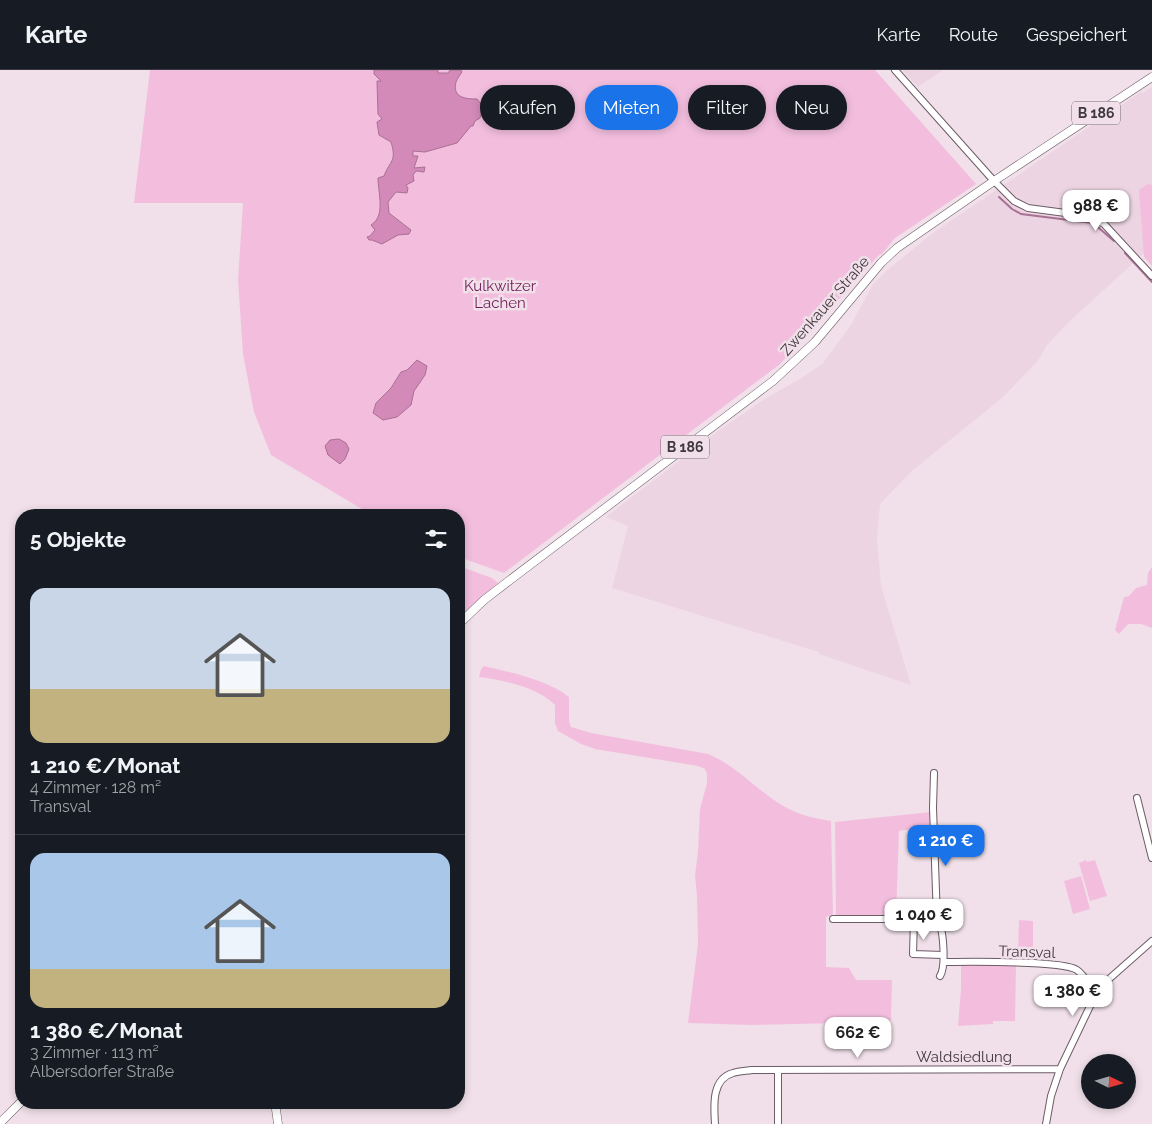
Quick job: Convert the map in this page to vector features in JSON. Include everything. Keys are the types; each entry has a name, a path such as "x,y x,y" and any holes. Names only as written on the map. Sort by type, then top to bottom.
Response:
{"main road":[{"name":"Zwenkauer Straße","path":"465,618 484,600 510,580 766,387 809,348 881,263 897,248 1152,76"},
{"path":"0,1122 15,1108"},
{"path":"276,1109 278,1124"}],"street":[{"path":"894,70 994,181 1021,205 1028,208 1088,216 1097,220 1104,224 1152,276"},
{"path":"934,773 933,808 937,919 942,927 944,962 943,972 940,976"},
{"path":"1137,798 1152,858"},
{"path":"914,918 913,954 943,955"},
{"path":"833,919 937,919"},
{"path":"1046,1124 1051,1096 1060,1070 1097,994 1112,976 1152,941"},
{"name":"Transval","path":"944,962 1066,966 1077,970 1097,994"},
{"name":"Waldsiedlung","path":"715,1124 716,1088 731,1073 752,1070 1060,1070"},
{"path":"778,1070 778,1124"}],"shaded area":[{"path":"374,70 438,70 438,73 448,73 450,70 461,70 462,72 456,82 456,91 464,98 477,99 480,103 480,118 475,121 473,126 457,143 425,152 413,151 413,156 418,156 414,168 425,167 424,172 416,171 413,175 414,181 406,185 408,188 407,193 396,192 388,202 389,213 411,230 409,234 398,235 382,244 369,240 367,237 375,230 371,225 376,221 380,210 378,178 384,176 393,154 391,142 379,135 377,122 382,119 378,114 377,81 381,81 374,74"},
{"path":"902,70 943,70 918,87"},
{"path":"1152,87 1152,246 1072,319 1047,345 1037,362 1002,398 913,470 880,504 877,538 881,586 911,685 819,654 819,652 612,588 628,526 606,517 718,431 766,398 822,364 851,325 873,284 933,233 1142,91 1143,93"},
{"path":"417,360 427,366 425,375 414,391 411,405 397,417 383,420 373,413 376,403 391,388 401,372 407,370"},
{"path":"339,439 346,443 349,449 345,459 340,464 328,455 325,446 330,440"}],"green space":[{"name":"Kulkwitzer Lachen","path":"150,70 875,70 976,184 895,238 780,364 504,573 465,559 465,509 362,509 271,455 254,412 243,354 238,280 243,203 134,203"},
{"path":"1148,184 1152,185 1152,266 1144,257 1139,190"},
{"path":"1152,567 1152,628 1141,624 1128,624 1119,634 1115,630 1124,597 1129,596 1136,588 1147,585 1148,573"},
{"path":"465,568 492,578 498,583 465,613"},
{"path":"484,666 539,681 569,697 569,721 571,727 591,733 708,754 730,766 771,798 793,811 831,821 833,914 826,917 826,967 849,968 856,980 892,980 891,1020 887,1022 752,1025 688,1023 698,944 695,875 700,809 707,783 705,769 698,766 595,749 581,744 558,731 555,723 555,705 548,699 520,685 479,677"},
{"path":"931,812 931,826 899,831 896,915 836,916 835,822"},
{"path":"1086,860 1087,862 1095,860 1107,896 1090,901 1079,863"},
{"path":"1081,876 1090,909 1073,914 1064,881"},
{"path":"1019,920 1033,921 1033,954 1018,954"},
{"path":"961,964 1016,966 1015,1021 993,1021 993,1024 958,1026"}],"waterway":[{"path":"999,197 1012,209 1021,214 1093,223 1114,241"},
{"path":"1125,253 1152,282"}]}
